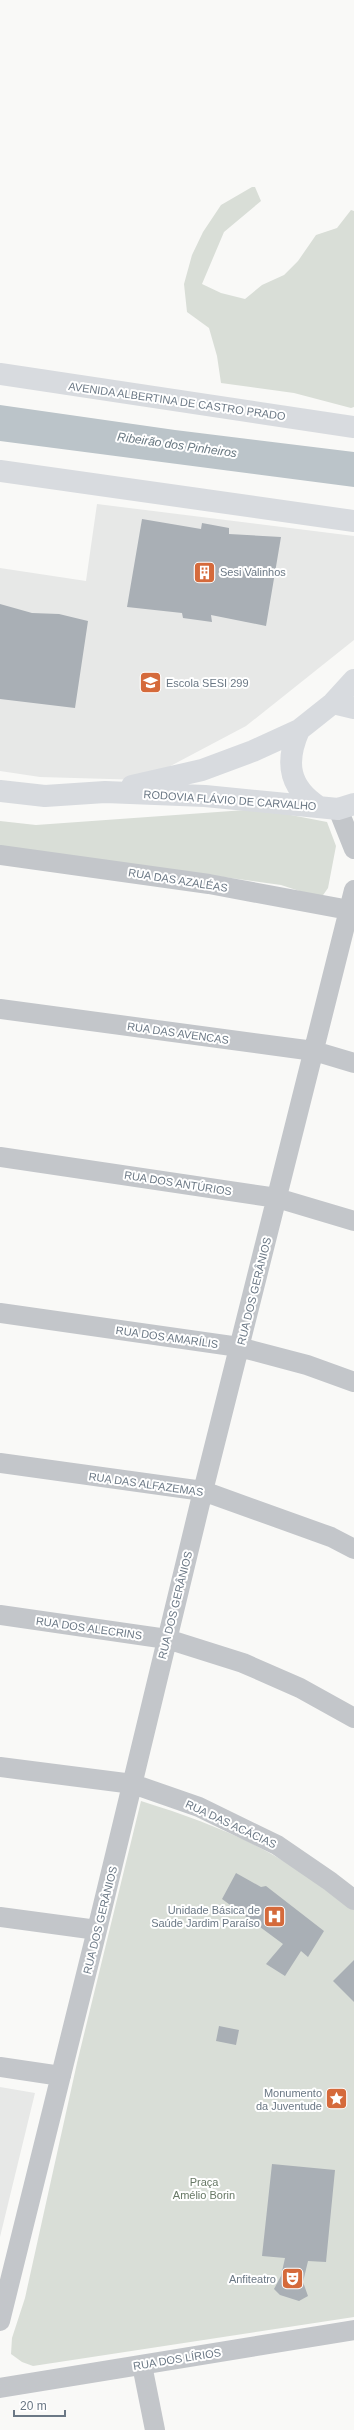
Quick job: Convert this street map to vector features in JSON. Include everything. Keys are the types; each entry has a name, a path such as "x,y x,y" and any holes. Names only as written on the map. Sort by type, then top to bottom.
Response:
{"main road":[{"name":"AVENIDA ALBERTINA DE CASTRO PRADO","path":"0,374 354,427"},
{"path":"0,471 354,521"},
{"name":"RODOVIA FLÁVIO DE CARVALHO","path":"106,792 202,770 254,751 299,730 333,703 354,680"},
{"path":"333,703 354,708"},
{"path":"299,730 291,748 290,761 297,786 304,796 337,806"},
{"name":"RODOVIA FLÁVIO DE CARVALHO","path":"0,791 45,796 106,792 205,796 337,806"}],"street":[{"path":"337,806 354,849"},
{"name":"RUA DAS AZALÉAS","path":"0,855 208,884 352,910"},
{"name":"RUA DOS GERÂNIOS","path":"0,2321 48,2120 61,2076 98,1930 203,1491 314,1051 352,910 354,890"},
{"name":"RUA DAS AVENCAS","path":"0,1009 314,1051 354,1063"},
{"name":"RUA DOS ANTÚRIOS","path":"0,1157 277,1198 354,1221"},
{"name":"RUA DOS AMARÍLIS","path":"0,1313 240,1347 307,1365 354,1382"},
{"name":"RUA DAS ALFAZEMAS","path":"0,1463 203,1491 330,1537 354,1549"},
{"name":"RUA DOS ALECRINS","path":"0,1615 167,1639 243,1663 300,1688 354,1718"},
{"name":"RUA DAS ACÁCIAS","path":"0,1767 133,1784 198,1807 277,1845 331,1882 354,1900"},
{"path":"0,1917 98,1930"},
{"path":"0,2067 61,2076"},
{"name":"RUA DOS LÍRIOS","path":"0,2388 354,2330"},
{"path":"142,2364 155,2430"}],"shaded area":[{"name":"Escola SESI 299","path":"97,504 354,536 354,640 246,726 144,780 40,777 0,771 0,568 86,581"},
{"path":"0,2087 35,2093 0,2237"}],"green space":[{"path":"252,187 255,187 261,201 224,232 202,284 221,293 245,299 262,285 284,275 298,261 316,235 337,228 351,210 354,211 354,407 351,408 294,393 221,383 217,356 209,328 187,312 184,284 192,255 203,232 221,205"},
{"path":"260,809 327,822 336,846 328,888 321,898 281,885 0,846 0,821 36,825"},
{"name":"Praça Amélio Borin","path":"141,1801 187,1816 252,1844 294,1867 345,1902 354,1910 354,2317 33,2366 22,2362 11,2354 12,2338 25,2298 77,2063"}],"water":[{"name":"Ribeirão dos Pinheiros","path":"0,405 175,430 354,452 354,487 0,441"}],"building":[{"name":"Sesi Valinhos","path":"142,519 201,529 202,523 229,528 229,534 281,537 266,626 211,615 212,622 183,618 182,613 127,607"},
{"path":"0,604 32,613 59,614 88,621 75,708 0,699"},
{"name":"Unidade Básica de Saúde Jardim Paraíso","path":"236,1873 261,1887 266,1886 324,1931 308,1957 301,1951 285,1976 266,1964 283,1944 222,1899"},
{"path":"354,1960 354,2002 333,1981"},
{"path":"219,2026 239,2030 236,2045 216,2041"},
{"path":"272,2164 335,2170 326,2262 308,2261 303,2282 308,2296 299,2301 280,2295 274,2289 281,2276 285,2258 262,2256"}],"place":[{"name":"Sesi Valinhos","path":"204,572"},
{"name":"Escola SESI 299","path":"150,683"},
{"name":"Unidade Básica de Saúde Jardim Paraíso","path":"275,1916"},
{"name":"Monumento da Juventude","path":"337,2099"},
{"name":"Anfiteatro","path":"292,2279"}]}
